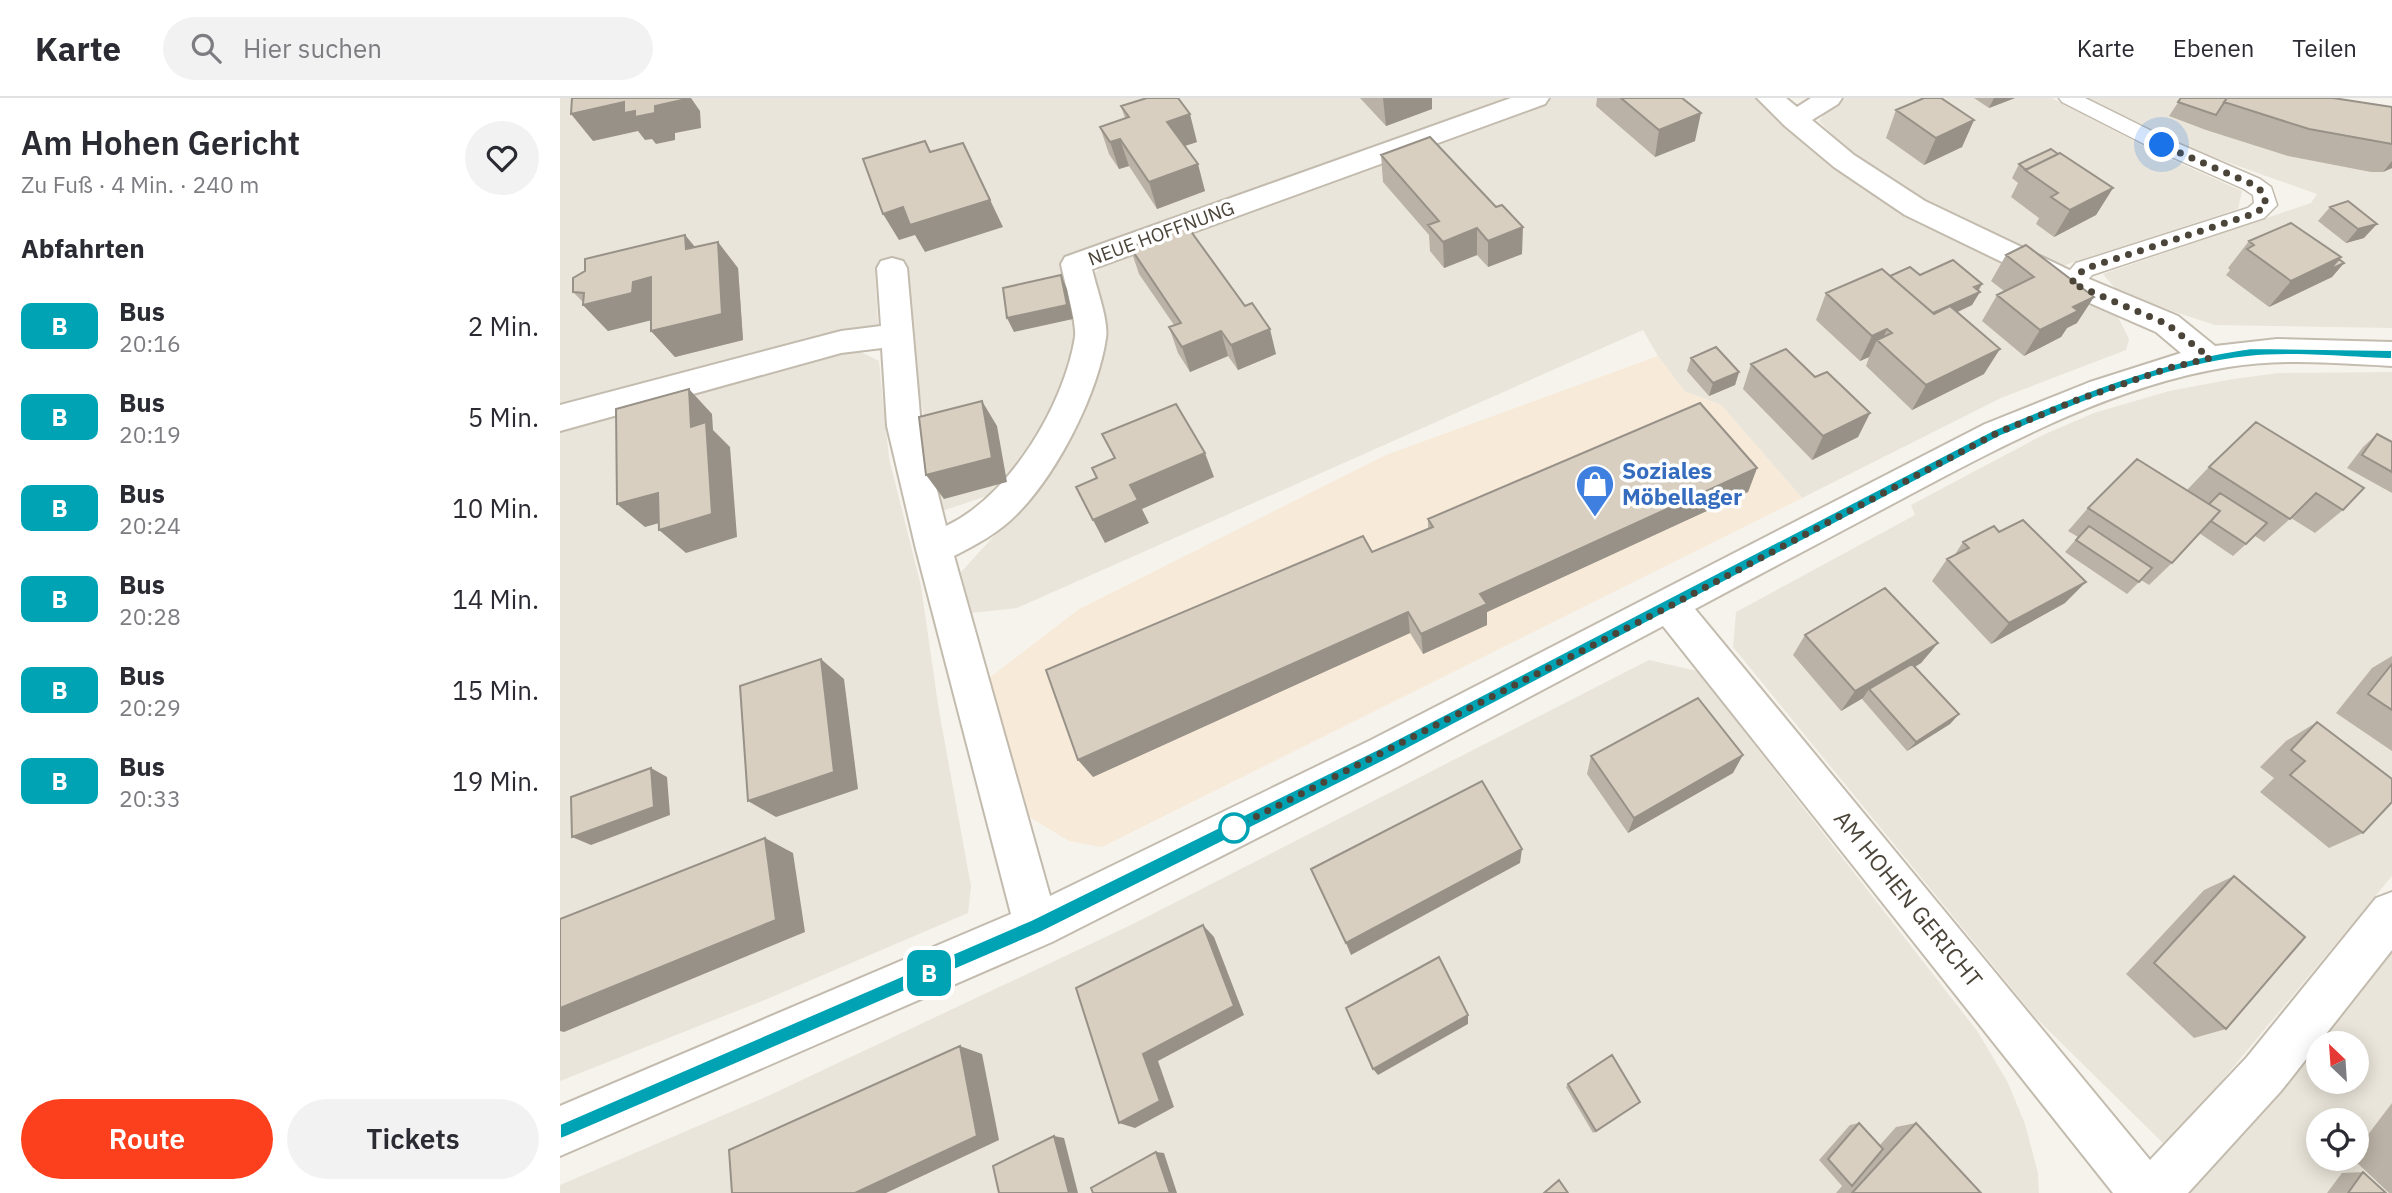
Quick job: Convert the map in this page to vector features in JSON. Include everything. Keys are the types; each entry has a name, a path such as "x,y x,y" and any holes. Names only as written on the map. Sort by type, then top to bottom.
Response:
{"street":[{"name":"NEUE HOFFNUNG","path":"934,549 967,533 1004,505 1031,471 1073,401 1091,335 1076,264 1536,98"},
{"path":"1770,98 1844,161 1915,208 2071,283 2167,324 2210,358"},
{"path":"1794,120 1829,98"},
{"path":"892,268 904,426 934,549 1036,926"},
{"path":"560,418 841,342 897,335"},
{"path":"560,1131 1036,926 1385,753 1997,433 2077,400 2169,368 2210,358 2252,352 2392,354"},
{"name":"AM HOHEN GERICHT","path":"1670,606 2145,1193"},
{"path":"2154,1193 2264,1074 2392,914"}],"lane":[{"path":"2069,98 2162,145 2252,184 2263,192 2266,205 2256,213 2084,269 2071,283"}],"shaded area":[{"path":"560,98 1509,98 1063,259 1082,339 1064,400 1008,489 942,511 912,354 906,261 875,267 878,325 864,331 560,409"},
{"path":"1552,98 1759,98 1794,131 2105,307 2118,317 2129,339 2126,350 2001,398 1802,498 1721,405 1684,391 1643,330 1017,608 971,613 961,572 1025,502 1102,333 1101,300 1093,275 1103,265"},
{"path":"1846,98 2052,98 2157,153 2242,191 2238,209 2056,268 1959,222 1856,159 1819,121 1828,109"},
{"path":"2083,98 2285,98 2392,125 2392,328 2215,325 2120,294 2103,274 2311,203 2317,194 2196,151"},
{"path":"855,349 879,361 889,458 921,586 939,711 971,886 968,913 767,999 560,1081 560,427"},
{"path":"1658,356 1684,391 1721,405 1802,498 1102,847 1069,841 1028,816 988,679 1079,609 1386,455"},
{"path":"2392,372 2392,876 2167,1147 2035,1017 1733,647 1736,612 1915,515 1911,505 2043,435 2094,413 2169,391 2233,379 2279,373"},
{"path":"1649,660 1697,671 1978,1032 2008,1083 2025,1124 2038,1173 2039,1193 560,1193 560,1185 768,1096 1133,924"},
{"path":"2392,944 2392,1193 2191,1193 2306,1051 2306,1094 2370,1094 2370,1031 2322,1031"}],"building":[{"path":"572,98 682,100 655,106 655,113 635,117 635,111 624,113 624,102 571,114"},
{"path":"1147,98 1178,98 1190,114 1167,122 1198,164 1149,182 1120,139 1110,142 1100,127 1129,117 1121,106"},
{"path":"1621,98 1682,98 1701,113 1659,130"},
{"path":"1924,98 1941,98 1974,120 1936,138 1896,110"},
{"path":"2181,98 2227,98 2216,115 2178,102"},
{"path":"2227,98 2333,98 2392,107 2392,144 2309,129 2224,102"},
{"path":"1430,137 1496,207 1502,205 1523,227 1488,241 1477,228 1443,242 1428,225 1439,221 1381,155"},
{"path":"925,141 930,152 963,143 990,200 910,225 903,207 883,214 863,159"},
{"path":"2051,149 2058,154 2026,170 2019,164"},
{"path":"2060,153 2113,188 2070,210 2051,197 2058,193 2025,170"},
{"path":"2348,201 2377,224 2358,229 2330,207"},
{"path":"2291,223 2341,257 2291,281 2247,249 2254,245 2249,241"},
{"path":"1187,226 1245,306 1252,303 1270,329 1231,345 1221,331 1182,347 1169,327 1181,323 1130,247"},
{"path":"685,235 686,249 718,242 722,314 651,331 651,277 633,282 632,293 583,305 584,293 573,292 573,278 585,271 585,259"},
{"path":"2026,245 2094,297 2073,307 2078,311 2040,330 1997,295 2034,277 2006,255"},
{"path":"2339,259 2344,263 2329,270"},
{"path":"1953,260 1982,284 1974,287 1980,292 1933,313 1890,276 1910,267 1920,275"},
{"path":"1882,269 1934,314 1950,306 2000,349 1926,385 1877,340 1892,333 1887,329 1872,336 1826,293"},
{"path":"1061,275 1067,305 1007,318 1003,288"},
{"path":"1716,347 1739,372 1713,383 1691,358"},
{"path":"1786,349 1815,377 1827,372 1870,413 1823,436 1751,364"},
{"path":"689,389 691,427 706,422 712,514 659,530 658,493 617,504 616,409"},
{"path":"982,401 992,458 926,475 919,417"},
{"path":"1700,403 1757,468 1480,594 1487,604 1421,634 1408,612 1078,760 1046,670 1363,536 1372,552 1433,527 1428,519"},
{"path":"1176,404 1205,453 1130,485 1138,500 1093,520 1076,487 1097,478 1092,468 1115,458 1102,434"},
{"path":"2256,422 2364,488 2343,510 2316,493 2290,519 2209,467"},
{"path":"2377,434 2392,442 2392,472 2362,455"},
{"path":"2137,459 2220,511 2172,563 2088,508"},
{"path":"2220,493 2267,523 2246,544 2211,521 2220,511 2209,504"},
{"path":"2023,520 2086,582 2009,623 1947,559 1969,548 1963,542 1994,526 1999,532"},
{"path":"2089,526 2152,568 2139,582 2076,540"},
{"path":"1885,588 1938,643 1855,691 1805,635"},
{"path":"821,659 834,772 748,801 740,686"},
{"path":"1912,664 1959,714 1916,742 1869,689"},
{"path":"2392,664 2392,710 2368,694"},
{"path":"1698,698 1743,755 1634,818 1591,756"},
{"path":"2317,722 2392,779 2392,802 2363,833 2290,775 2305,761 2291,750"},
{"path":"651,768 654,807 572,837 571,797"},
{"path":"1482,781 1522,849 1346,943 1311,869"},
{"path":"765,838 776,920 560,1008 560,919"},
{"path":"2234,876 2305,937 2226,1029 2154,963"},
{"path":"1203,925 1234,1006 1143,1054 1160,1101 1119,1123 1076,988"},
{"path":"1439,957 1468,1015 1373,1069 1346,1008"},
{"path":"960,1046 977,1136 855,1193 732,1193 729,1150"},
{"path":"1612,1055 1640,1102 1596,1131 1568,1084"},
{"path":"1859,1123 1883,1149 1852,1186 1828,1159"},
{"path":"1916,1123 1981,1193 1852,1193"},
{"path":"1054,1136 1069,1193 999,1193 993,1166"},
{"path":"1156,1152 1170,1193 1093,1193 1091,1188"},
{"path":"2363,1172 2386,1193 2348,1193"},
{"path":"1559,1180 1568,1193 1544,1193"}],"bus line":[{"name":"B","path":"560,1131 1036,926 1385,753 1997,433 2077,400 2169,368 2210,358 2252,352 2392,354"}],"place":[{"name":"Soziales Möbellager","path":"1595,518"}],"route":[{"path":"1234,828 1670,606 1997,433 2077,400 2169,368 2210,358 2167,324 2071,283 2084,269 2256,213 2266,205 2263,192 2252,184 2162,145"}]}
